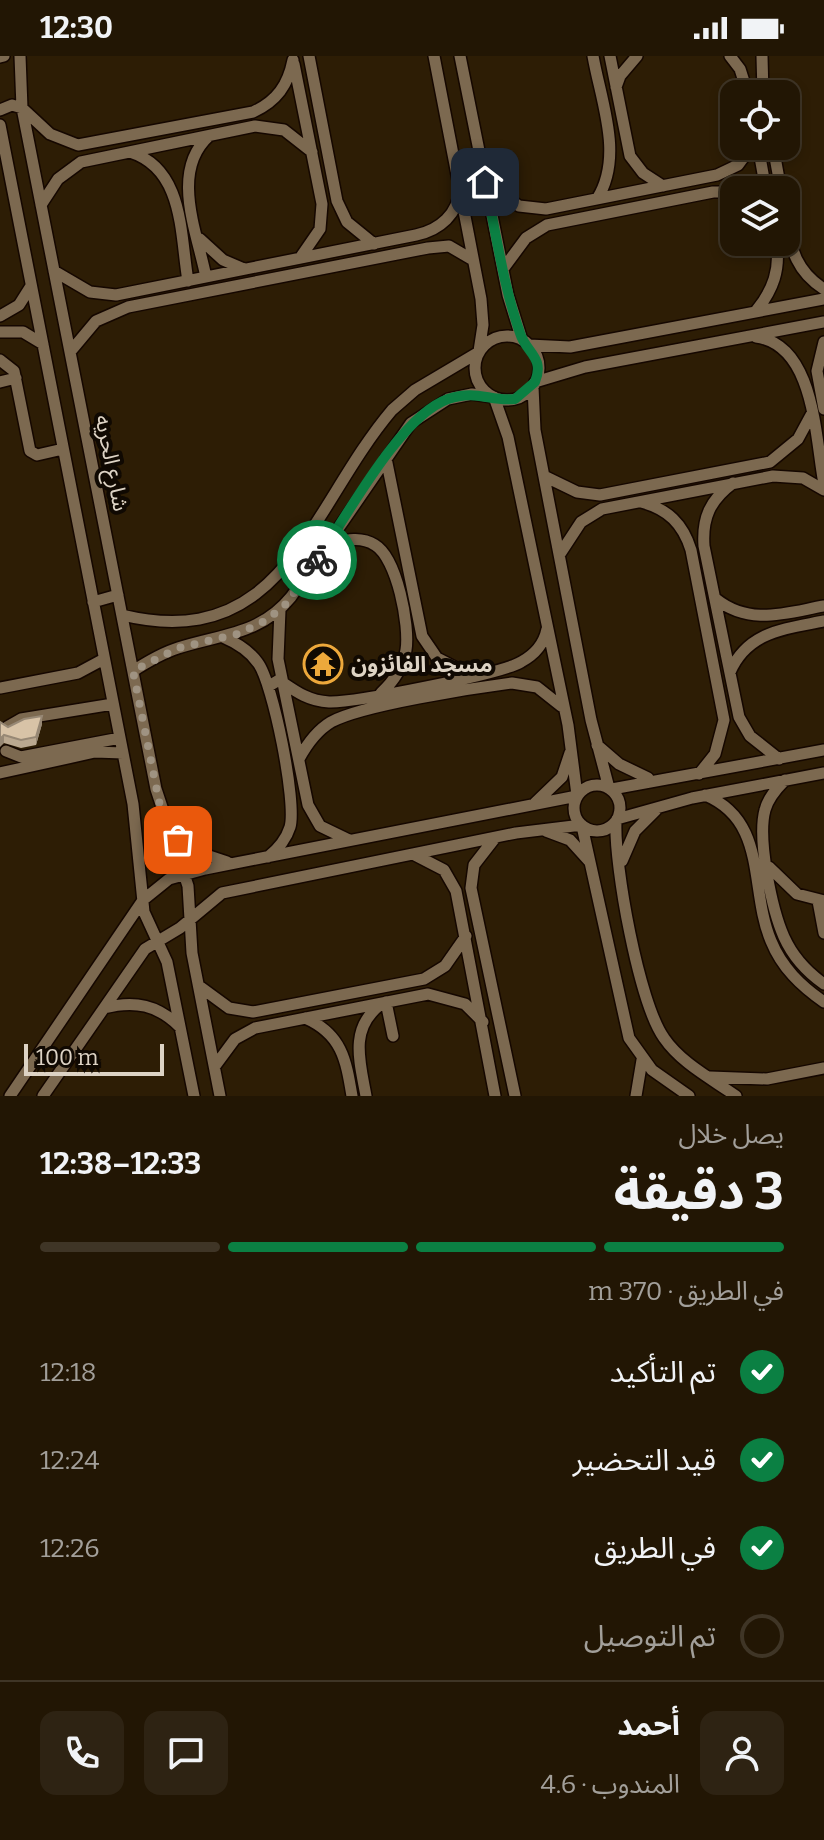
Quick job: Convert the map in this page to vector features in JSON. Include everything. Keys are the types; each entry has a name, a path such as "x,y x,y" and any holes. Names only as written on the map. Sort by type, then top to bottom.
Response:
{"street":[{"name":"شارع الحريه","path":"20,56 22,108 133,671 167,829 185,874 195,967 220,1096"},
{"path":"309,56 337,201 347,222 374,244"},
{"path":"434,56 483,312 476,377 493,397 508,437 568,725 577,796 574,812 582,826 594,871 625,1025 642,1060 689,1096"},
{"path":"460,56 503,269 526,342 538,363 533,415 591,720 610,788 620,803 617,820 623,884 646,1000 656,1027 675,1052 736,1096"},
{"path":"593,56 611,160 607,180 597,199"},
{"path":"610,56 630,156 643,173 663,186"},
{"path":"616,88 620,76 637,56"},
{"path":"730,56 743,80"},
{"path":"757,80 762,56"},
{"path":"0,110 12,105 22,108 50,134 78,145 253,112 276,98 285,87 293,58"},
{"path":"293,58 322,204 320,229 300,259"},
{"path":"253,112 259,119 255,126"},
{"name":"شارع الحريه","path":"0,125 123,753 137,831 147,921 159,939 170,974 194,1096"},
{"path":"41,205 58,179 81,162 255,126 284,130 312,152"},
{"path":"206,277 188,174 194,152 209,136"},
{"path":"78,145 77,156 81,162"},
{"path":"129,152 154,162 171,183 188,281"},
{"path":"611,160 619,162 630,156"},
{"path":"485,182 519,206 546,209 717,175 742,160"},
{"path":"503,269 526,238 547,225 719,191 717,175"},
{"path":"54,271 90,292 116,295 300,259 426,233 454,211 460,189"},
{"path":"322,204 331,205 337,201"},
{"path":"546,209 543,218 547,225"},
{"path":"426,233 430,240 428,248"},
{"path":"197,235 213,254 245,269"},
{"path":"70,352 96,321 119,310 428,248 449,246 473,260"},
{"path":"756,311 773,287 778,257 786,260 791,256"},
{"path":"794,256 801,269 824,289"},
{"path":"0,316 19,305 31,286"},
{"path":"116,295 114,304 119,310"},
{"path":"122,615 157,622 192,621 229,612 248,602 264,590 289,559 382,422 403,399 498,337 557,348 824,299"},
{"path":"133,671 163,653 254,628 280,610 411,423 448,399 472,394 515,399 534,384 585,367 824,322"},
{"path":"0,332 23,332 43,344"},
{"path":"560,554 581,522 602,509 773,476 793,476 824,487 802,373 796,361 777,343 751,336"},
{"path":"824,342 817,371 824,409"},
{"path":"582,345 579,357 585,367"},
{"path":"0,360 14,371 30,451 37,455 63,449"},
{"path":"802,373 809,368 817,371"},
{"path":"438,377 446,384 448,399"},
{"path":"0,382 16,378"},
{"path":"544,476 577,492 600,495 770,462 798,439 811,415"},
{"path":"386,458 422,636 437,658 472,676"},
{"path":"770,462 774,467 773,476"},
{"path":"733,483 715,499 703,532 739,717 759,745 779,759"},
{"path":"600,495 596,503 602,509"},
{"path":"641,502 673,517 686,536 724,720 715,754 682,788 728,808 756,839 767,865 784,937 803,966 824,984"},
{"path":"686,536 694,530 703,532"},
{"path":"326,545 355,539 366,541 386,554 395,576 407,639 403,664 381,693"},
{"path":"289,559 309,571"},
{"path":"811,608 824,594"},
{"path":"93,602 118,595"},
{"path":"716,599 739,614 767,617 824,606"},
{"path":"280,610 277,647 313,816 330,834 353,841"},
{"path":"767,617 765,624 770,632"},
{"path":"192,621 190,630 197,643"},
{"path":"730,672 749,643 770,632 824,621"},
{"path":"269,686 275,680 304,696 340,702 472,676 508,668 538,648 547,629"},
{"path":"407,639 416,641 422,636"},
{"path":"223,637 247,650 264,673 288,778 290,826 277,849 267,858"},
{"path":"0,688 78,673 104,659"},
{"path":"508,668 514,675 512,683"},
{"path":"299,759 317,733 344,716 512,683 548,693 564,712"},
{"path":"340,702 338,710 344,716"},
{"path":"7,727 21,719 113,704"},
{"path":"724,720 731,724 739,717"},
{"path":"568,725 583,727 591,720"},
{"path":"6,751 21,757 120,738"},
{"path":"597,745 630,772 657,779"},
{"path":"529,806 553,789 568,763 571,749"},
{"path":"10,1096 143,900 169,879 577,796 592,785 610,788 824,750"},
{"path":"0,773 95,752 123,753"},
{"path":"43,1096 139,956 159,939 180,928 222,893 252,884 533,830 582,826 603,830 617,820 662,805 824,773"},
{"path":"288,778 294,780 302,775"},
{"path":"785,780 769,800 756,839 771,943 791,975 824,1002"},
{"path":"621,865 635,831 662,805"},
{"path":"413,853 435,863 456,891 496,1093 513,1091 471,888 479,854 497,837 503,824 495,814"},
{"path":"167,829 191,850 220,862 241,862"},
{"path":"533,830 552,832 570,840 585,853 594,871"},
{"path":"241,862 240,875 252,884"},
{"path":"767,865 788,888 821,901 824,933"},
{"path":"598,890 607,882 623,884"},
{"path":"456,891 463,886 471,888"},
{"path":"199,986 229,1008 253,1012 424,979 445,966 466,936"},
{"path":"170,974 182,966 195,967"},
{"path":"424,979 431,984 428,994"},
{"path":"215,1066 227,1047 255,1028 428,994 465,1004 483,1022"},
{"path":"384,1002 393,1036"},
{"path":"366,1096 358,1042 365,1019 384,1002"},
{"path":"104,1008 121,1004 154,1008 180,1028"},
{"path":"253,1012 250,1020 255,1028"},
{"path":"305,1018 334,1036 345,1056 352,1096"},
{"path":"345,1056 351,1051 358,1054"},
{"path":"636,1096 642,1060"},
{"path":"709,1077 767,1079 824,1068"}],"building":[{"path":"42,716 36,737 21,740 4,735 0,739 0,722 8,727 24,719"}],"way so far":[{"path":"178,840 167,829 161,811 133,671 163,653 254,628 286,604 317,560"}],"place":[{"name":"مسجد الفائزون","path":"323,664"}],"route":[{"path":"317,560 401,436 422,413 448,399 472,394 515,399 528,392 538,376 537,356 522,340 512,310 485,182"}]}
